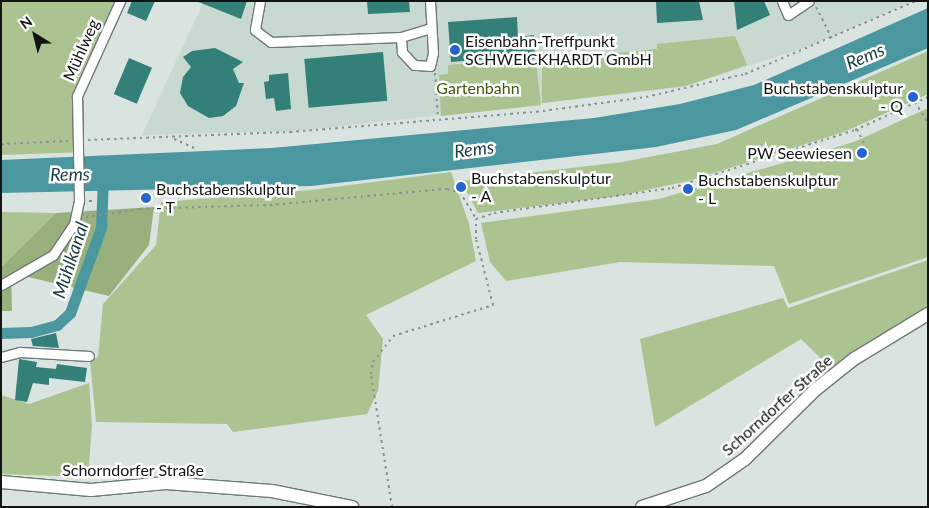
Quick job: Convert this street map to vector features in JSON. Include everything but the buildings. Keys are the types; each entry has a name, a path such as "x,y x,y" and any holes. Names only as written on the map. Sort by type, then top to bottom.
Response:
{"main road":[{"name":"Schorndorfer Straße","path":"642,507 706,486 745,459 815,390 854,358 928,314"},
{"name":"Schorndorfer Straße","path":"1,482 92,490 176,484 272,491 352,507"}],"street":[{"name":"Mühlweg","path":"1,285 60,249 76,218 78,194 77,96 120,1"},
{"path":"260,1 255,30 271,42 401,37 431,28"},
{"path":"401,37 407,61 420,67 430,66 430,1"},
{"path":"782,1 788,14 810,2"},
{"path":"1,357 20,352 89,356"}],"path":[{"path":"1,144 174,139 543,111 693,88 745,74 916,1"},
{"path":"810,2 817,8 832,38"},
{"path":"430,66 436,76 438,118"},
{"path":"476,219 494,212 655,192 857,129 928,97"},
{"path":"915,102 928,123"},
{"path":"857,129 869,154"},
{"path":"174,139 196,150"},
{"path":"82,217 114,213 270,205 448,189 460,192 476,219 476,239 493,305 393,336 373,362 372,380 392,507"}],"shaded area":[{"path":"204,1 914,1 809,46 684,87 299,131 142,135"}],"green space":[{"path":"1,1 113,1 118,8 81,97 84,99 84,152 1,155"},
{"path":"735,36 747,65 685,86 542,103 542,60 657,49 657,44"},
{"path":"928,51 928,94 844,132 688,181 619,196 478,213 461,181 622,162 717,144"},
{"name":"Gartenbahn","path":"514,60 515,65 536,63 541,105 441,116 439,75 448,74 448,65"},
{"path":"928,108 928,257 789,304 774,266 620,262 506,281 490,262 481,223 659,199 854,142"},
{"path":"451,172 469,224 476,261 366,315 383,339 378,391 367,414 233,432 227,424 96,422 90,361 98,357 103,304 156,245 161,202 311,190"},
{"path":"154,207 149,245 109,296 11,273 12,311 1,311 1,267 56,213"},
{"path":"1,212 56,213 1,267"},
{"path":"928,260 928,315 831,368 801,339 655,427 640,339 783,298 788,308"},
{"path":"89,383 92,425 88,477 1,474 1,395 29,404"}],"water":[{"name":"Rems","path":"928,8 928,48 736,130 656,147 311,186 1,193 1,160 272,148 594,118 680,104 754,85"}],"waterway":[{"name":"Mühlkanal","path":"1,333 31,332 57,325 70,313 101,228 103,179"}],"place":[{"name":"Eisenbahn-Treffpunkt SCHWEICKHARDT GmbH","path":"455,50"},
{"name":"Buchstabenskulptur - Q","path":"913,97"},
{"name":"PW Seewiesen","path":"862,153"},
{"name":"Buchstabenskulptur - A","path":"461,187"},
{"name":"Buchstabenskulptur - L","path":"688,189"},
{"name":"Buchstabenskulptur - T","path":"146,198"}]}
